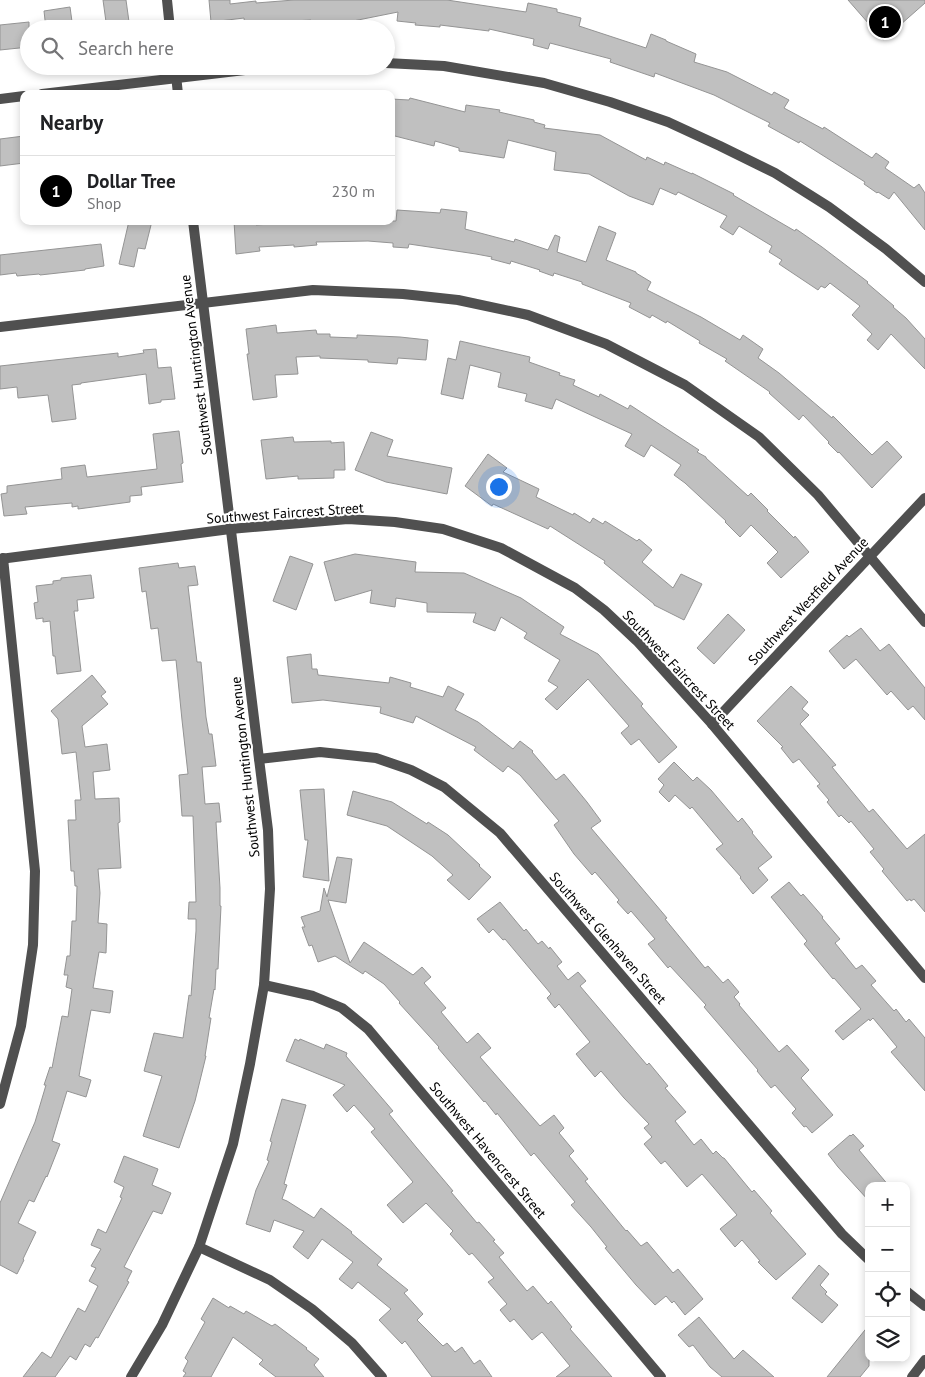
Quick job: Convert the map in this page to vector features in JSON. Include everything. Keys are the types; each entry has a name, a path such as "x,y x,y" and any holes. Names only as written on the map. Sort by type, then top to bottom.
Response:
{"street":[{"path":"167,0 169,20"},
{"path":"395,63 444,66 544,83 610,102 668,122 775,173 829,206 886,249 925,282"},
{"path":"176,75 178,90"},
{"path":"76,90 202,75"},
{"path":"0,99 20,96"},
{"name":"Southwest Huntington Avenue","path":"132,1377 162,1325 199,1247 233,1144 264,985 270,889 268,830 260,759 193,225"},
{"path":"0,327 313,290 403,294 458,300 528,315 606,344 685,385 759,437 818,494 925,622"},
{"name":"Southwest Westfield Avenue","path":"712,724 925,498"},
{"name":"Southwest Faircrest Street","path":"2,558 230,529 348,519 395,522 443,529 501,548 575,588 604,610 637,641 712,724 925,978"},
{"path":"0,1104 21,1026 33,945 35,871 2,558"},
{"name":"Southwest Glenhaven Street","path":"260,759 320,752 376,758 411,770 444,787 500,834 842,1234 865,1256"},
{"name":"Southwest Havencrest Street","path":"264,985 312,996 342,1008 368,1030 660,1377"},
{"path":"199,1247 270,1280 312,1309 352,1343 382,1377"},
{"path":"910,1294 925,1306"},
{"path":"912,1377 925,1360"}],"building":[{"path":"103,0 126,0 129,20 106,20"},
{"path":"209,0 230,0 230,4 294,0 447,0 526,12 528,3 557,9 557,12 581,18 579,26 646,48 651,34 696,54 694,62 727,72 772,95 774,92 789,100 784,108 823,129 824,127 872,158 876,153 889,162 885,168 914,188 919,184 925,193 925,230 894,192 889,199 877,193 864,184 865,182 800,141 799,143 768,126 770,123 714,95 655,73 654,77 610,62 611,59 550,43 548,49 533,45 534,39 489,29 489,31 440,25 440,27 415,25 416,23 397,21 398,12 358,20 244,20 244,18 211,20"},
{"path":"848,0 925,0 925,3 883,40"},
{"path":"70,7 72,20 45,20 44,11"},
{"path":"20,23 20,48 0,50 0,25"},
{"path":"410,98 465,112 466,105 500,110 499,112 534,120 534,122 545,125 544,128 600,135 646,160 647,157 664,165 665,162 734,194 795,231 796,229 868,282 925,339 925,369 891,334 878,350 867,340 872,334 852,315 860,306 830,283 825,288 821,286 818,290 779,264 782,260 769,252 772,246 739,226 733,235 720,227 727,216 678,192 676,195 660,188 653,205 629,196 589,174 554,170 556,152 508,140 504,158 459,151 459,148 435,141 434,146 395,136 395,99 409,100"},
{"path":"20,136 20,164 0,166 0,139"},
{"path":"441,209 467,212 465,229 514,242 515,239 548,250 555,235 560,237 557,252 586,262 599,226 616,233 606,260 636,272 651,282 647,290 701,317 740,340 743,335 763,349 758,358 779,373 832,418 833,416 872,455 887,441 902,457 872,488 803,415 799,420 770,392 725,361 727,359 667,321 666,323 652,315 650,318 629,307 631,303 582,284 582,282 554,273 553,276 511,261 510,264 491,259 492,257 476,254 409,244 408,248 393,247 393,243 368,241 316,242 317,245 294,247 294,245 259,247 260,251 236,254 234,225 395,225 397,210 440,213"},
{"path":"128,225 151,225 145,249 138,248 134,267 119,264"},
{"path":"101,244 104,266 40,275 17,276 16,273 0,275 0,255"},
{"path":"276,325 277,333 316,330 317,334 330,334 330,337 357,338 357,335 428,340 426,360 398,358 397,364 368,362 368,360 320,358 320,356 296,357 298,374 275,375 277,397 253,400 246,329"},
{"path":"460,341 530,357 529,362 575,380 573,385 599,397 600,394 628,409 630,405 699,450 697,452 706,457 748,496 751,493 809,552 781,578 767,563 778,552 751,525 740,537 726,521 674,475 681,465 651,445 644,457 625,446 632,434 556,399 552,409 525,401 527,394 498,387 501,373 470,365 463,399 441,394 448,358 456,360"},
{"path":"156,349 158,368 171,367 175,399 161,400 161,402 149,404 146,374 81,383 72,385 76,419 52,422 48,395 18,398 17,387 0,389 0,366 118,353 118,357 144,353 143,350"},
{"path":"179,431 183,482 141,487 142,495 130,496 130,502 78,509 78,506 72,507 72,503 25,507 27,514 4,516 1,494 7,493 7,486 62,479 61,468 85,465 87,477 157,469 153,434"},
{"path":"371,432 393,440 387,456 452,468 447,494 386,482 355,470"},
{"path":"293,437 294,442 344,442 345,470 334,470 334,478 298,479 298,476 266,479 261,440"},
{"path":"488,454 507,468 503,472 539,489 536,497 573,515 574,513 590,523 593,518 603,524 605,521 637,541 639,539 652,550 642,562 673,588 681,574 702,584 684,620 654,605 604,563 605,561 550,526 548,529 493,504 492,506 465,486"},
{"path":"355,554 416,562 415,572 464,573 521,598 564,627 560,634 598,654 643,704 641,706 677,747 659,763 639,739 631,745 621,733 629,726 588,679 557,710 545,699 558,687 548,681 560,660 524,638 527,633 501,617 495,631 473,622 476,613 427,612 427,603 396,598 395,607 370,603 372,590 335,601 324,562"},
{"path":"290,556 313,564 296,610 273,601"},
{"path":"178,563 179,568 195,566 198,585 188,586 197,662 201,662 206,717 209,734 212,734 216,766 202,767 205,804 219,803 221,822 216,822 221,906 218,969 216,969 215,990 209,1018 211,1018 206,1056 195,1101 179,1148 143,1136 162,1076 144,1071 154,1033 183,1038 189,995 191,996 196,931 196,919 188,919 189,902 196,902 193,816 182,816 179,775 188,774 176,660 162,661 158,628 151,629 146,591 142,592 139,568"},
{"path":"91,575 94,598 77,600 78,611 74,611 81,671 57,674 55,656 53,656 50,621 43,622 43,618 36,619 34,603 38,602 36,586 53,584 53,581 61,580 61,578"},
{"path":"728,614 745,630 714,664 697,648"},
{"path":"861,628 880,651 889,644 925,688 925,720 913,706 908,710 891,691 887,695 856,659 844,669 829,651 847,635 849,637"},
{"path":"311,654 312,669 317,669 318,675 389,683 390,677 411,683 410,687 443,697 448,686 464,694 455,710 478,722 513,749 520,741 533,751 556,780 564,774 601,821 591,828 667,918 665,919 705,968 708,966 723,983 728,979 739,992 734,997 739,1005 779,1052 787,1045 809,1070 801,1078 833,1115 812,1133 806,1126 804,1127 792,1113 796,1109 775,1085 771,1088 704,1007 706,1005 670,966 668,968 648,944 655,939 631,911 628,914 617,902 619,900 595,872 592,875 574,854 554,825 559,821 520,775 508,766 503,772 474,750 476,747 416,716 413,723 380,713 381,707 323,700 292,703 287,657"},
{"path":"92,675 106,692 101,696 108,704 82,726 85,747 107,744 110,770 93,772 95,799 119,798 120,822 118,823 121,868 98,869 100,893 98,923 107,924 106,953 99,952 93,988 113,991 110,1013 91,1010 79,1076 91,1080 86,1097 67,1091 52,1141 60,1144 47,1177 34,1202 29,1200 18,1223 36,1232 17,1274 0,1265 0,1203 35,1122 46,1085 44,1085 50,1067 52,1068 62,1016 68,1017 72,989 66,987 68,975 64,975 67,956 70,956 72,921 76,921 77,886 75,886 74,871 71,871 68,820 76,820 75,800 81,800 76,752 62,754 58,719 51,711"},
{"path":"791,686 808,702 802,709 809,715 800,724 836,765 832,767 869,812 873,809 907,849 925,834 925,912 914,899 907,901 882,871 884,869 870,852 874,849 851,821 849,823 841,815 839,817 827,802 829,800 817,786 820,784 799,759 793,763 781,748 783,747 757,721"},
{"path":"674,762 693,781 697,777 711,790 738,822 742,818 772,857 758,868 768,880 753,894 741,877 716,849 723,844 692,807 690,809 675,795 669,802 659,792 664,785 658,779"},
{"path":"324,789 329,881 303,877 308,840 305,840 300,790"},
{"path":"353,791 392,802 427,824 428,822 448,835 491,877 469,900 447,880 453,875 432,856 387,826 347,815"},
{"path":"337,857 352,859 346,903 328,900 350,963 364,942 413,975 422,967 431,977 424,983 446,1008 441,1012 467,1043 478,1033 491,1048 480,1057 540,1126 554,1115 564,1128 559,1133 574,1151 569,1156 588,1179 585,1181 626,1231 641,1246 647,1242 673,1273 678,1269 703,1299 685,1315 674,1301 672,1303 666,1296 655,1305 636,1285 605,1248 607,1247 591,1227 571,1205 575,1202 534,1153 531,1156 497,1113 496,1115 484,1102 384,984 365,971 363,974 335,956 318,962 312,945 309,946 302,927 305,927 301,917 320,911 324,888 327,897"},
{"path":"789,882 801,896 803,894 840,939 835,943 856,969 862,965 876,981 871,985 894,1011 896,1009 906,1022 909,1019 925,1038 925,1091 891,1052 897,1047 873,1018 870,1021 869,1019 843,1040 835,1031 861,1009 804,944 807,941 771,897"},
{"path":"500,902 524,931 526,929 538,944 542,941 549,949 550,947 562,962 557,966 568,980 578,972 586,981 580,986 647,1065 649,1063 668,1086 665,1088 686,1112 675,1121 694,1145 701,1139 713,1154 716,1151 724,1158 752,1192 754,1190 772,1211 770,1213 806,1254 776,1280 758,1262 760,1261 742,1240 735,1247 720,1229 737,1215 702,1174 687,1187 665,1161 661,1164 644,1144 652,1137 644,1128 649,1124 601,1071 595,1077 576,1054 590,1042 559,1004 555,1008 547,998 551,994 505,939 503,940 493,929 489,933 477,919"},
{"path":"295,1039 299,1041 300,1039 324,1049 326,1044 347,1053 346,1056 393,1111 389,1114 477,1223 479,1222 495,1240 493,1241 504,1253 499,1257 527,1291 533,1286 548,1304 551,1301 572,1327 570,1329 612,1377 556,1377 570,1366 542,1332 532,1340 514,1319 510,1322 500,1310 507,1304 488,1282 494,1278 472,1253 469,1255 450,1234 453,1231 426,1203 403,1223 387,1205 413,1182 371,1132 375,1129 354,1105 347,1112 333,1095 345,1085 286,1061"},
{"path":"282,1099 306,1105 284,1184 287,1185 282,1199 314,1218 321,1208 352,1232 382,1259 377,1265 408,1290 404,1293 423,1314 417,1320 443,1346 447,1343 455,1352 462,1347 474,1364 480,1360 492,1377 432,1377 405,1341 402,1344 379,1320 391,1309 358,1282 352,1289 339,1279 353,1262 322,1239 308,1259 293,1247 304,1231 274,1220 270,1232 246,1224 256,1190 269,1161 267,1160 272,1142 270,1141"},
{"path":"853,1134 864,1146 859,1150 886,1182 865,1182 865,1197 828,1154"},
{"path":"124,1156 158,1169 152,1185 171,1193 162,1214 153,1211 124,1267 132,1271 127,1281 129,1282 98,1338 96,1337 90,1347 85,1344 76,1360 70,1356 55,1377 23,1377 42,1352 51,1358 78,1308 85,1312 98,1286 89,1281 96,1268 91,1266 101,1249 91,1245 98,1229 106,1233 122,1198 120,1197 124,1187 114,1182"},
{"path":"819,1265 829,1274 820,1285 827,1292 825,1294 838,1305 822,1323 792,1298"},
{"path":"213,1298 229,1308 230,1306 244,1314 246,1311 272,1326 275,1324 319,1359 314,1365 324,1377 276,1377 259,1364 263,1360 233,1337 211,1377 183,1377 186,1373 183,1371 188,1361 185,1358 205,1322 201,1319"},
{"path":"699,1317 734,1359 743,1350 774,1377 722,1377 710,1367 693,1345 689,1347 678,1335"},
{"path":"865,1330 865,1362 869,1362 869,1366 860,1377 827,1377"}],"place":[{"name":"Dollar Tree","path":"885,22"}]}
